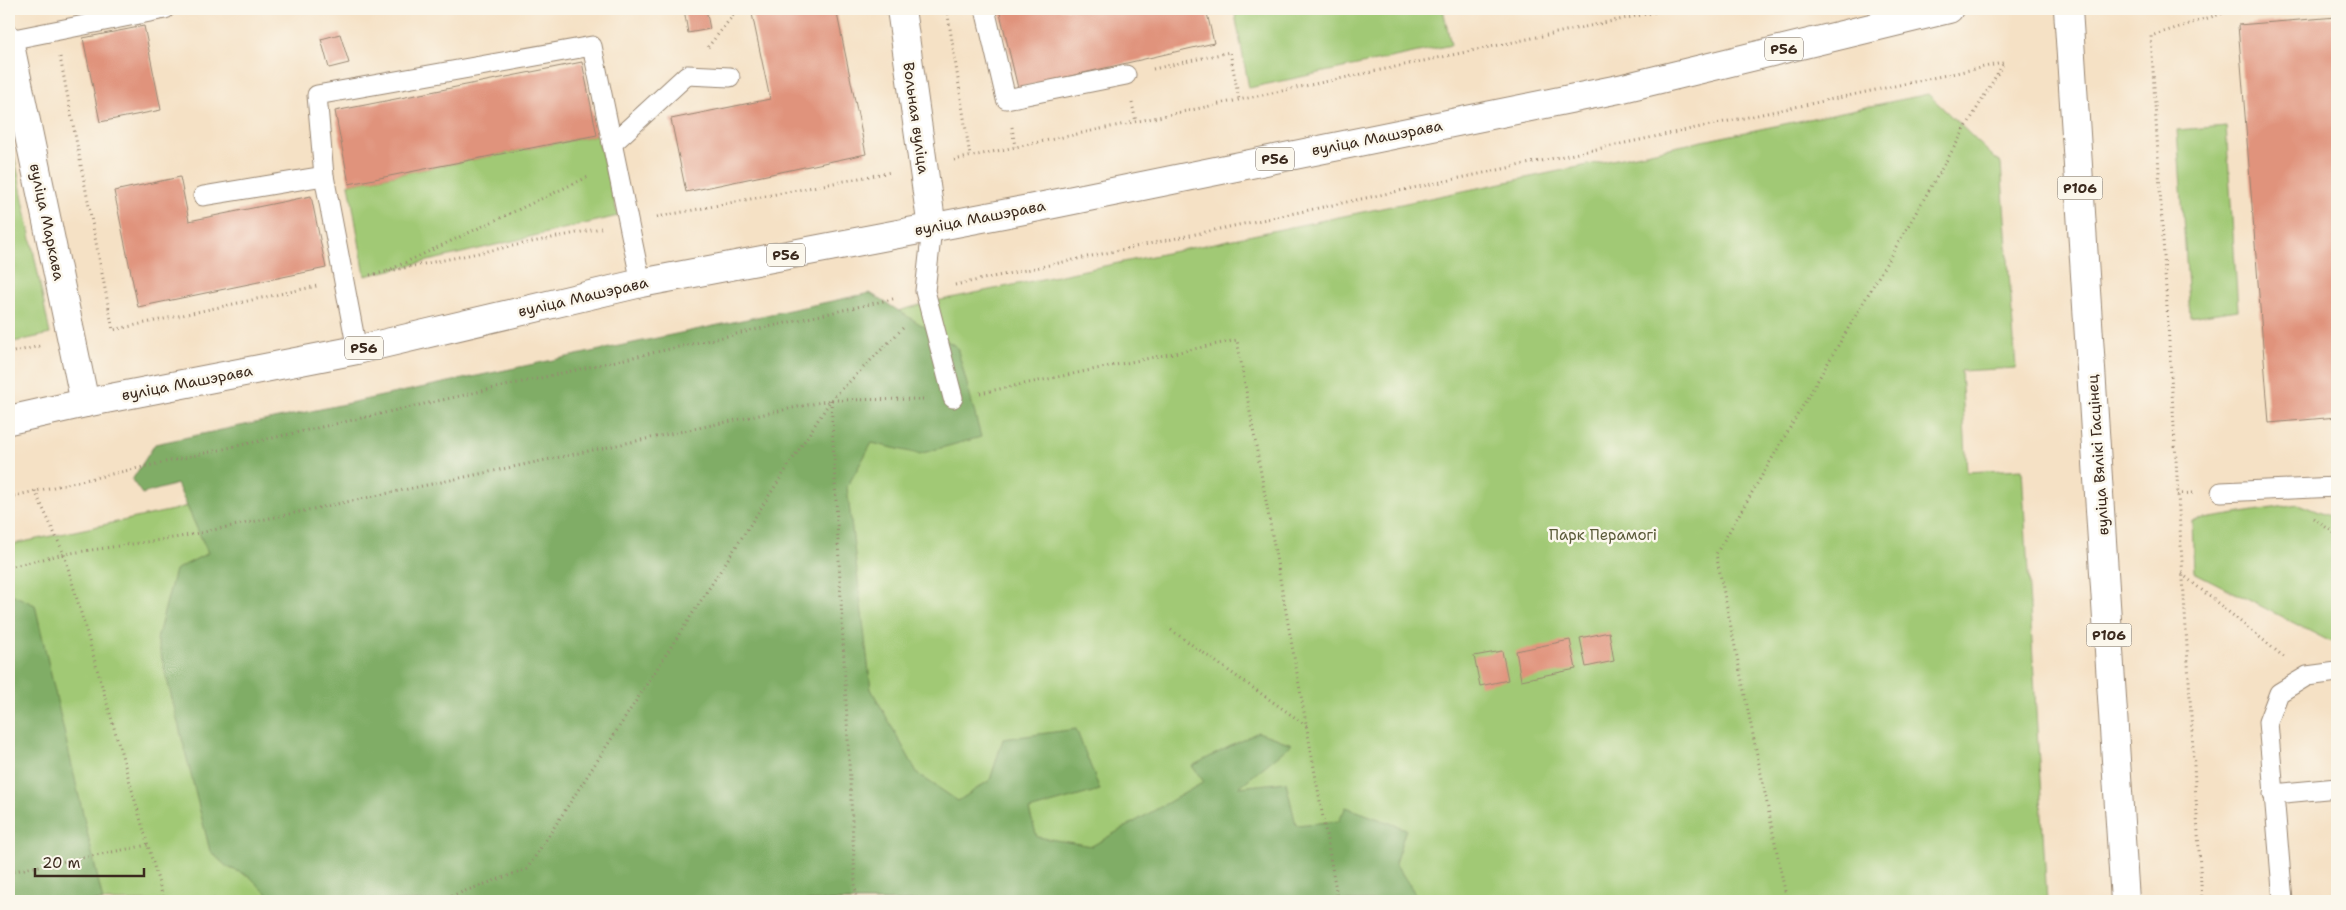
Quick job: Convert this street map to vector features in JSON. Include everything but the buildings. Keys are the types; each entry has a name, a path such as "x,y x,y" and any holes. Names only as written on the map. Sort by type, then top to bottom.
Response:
{"main road":[{"name":"Вольная вуліца","path":"901,9 932,228"},
{"name":"вуліца Машэрава","path":"9,420 85,403 356,350 640,283 932,228 1619,89 1949,9"},
{"name":"вуліца Вялікі Гасцінец","path":"2068,9 2125,901"},
{"name":"вуліца Маркава","path":"9,40 85,403"}],"lane":[{"path":"9,40 165,9"},
{"path":"985,9 1006,99 1126,75"},
{"path":"356,350 324,176 317,95 592,46 640,283"},
{"path":"612,144 687,75 730,77"},
{"path":"203,196 324,176"},
{"path":"932,228 926,297 953,398"},
{"path":"2220,492 2337,487"},
{"path":"2283,901 2268,722 2279,693 2307,676 2337,672"},
{"path":"2273,794 2337,788"}],"path":[{"path":"687,75 738,9"},
{"path":"947,9 970,156"},
{"path":"54,31 113,330 628,222 923,167 1670,9"},
{"path":"2202,901 2151,36 2236,9"},
{"path":"1136,122 1126,75 1230,52 1240,100"},
{"path":"9,497 2003,63 1716,554 1787,901"},
{"path":"382,273 616,164"},
{"path":"437,901 527,869 831,400 926,297"},
{"path":"9,567 64,554 180,538 831,400 953,398 1237,340 1338,901"},
{"path":"9,353 48,344"},
{"path":"9,372 12,390"},
{"path":"831,400 856,901"},
{"path":"35,492 64,554 164,901"},
{"path":"2182,574 2307,676"},
{"path":"1171,630 1307,726"},
{"path":"9,872 148,845"},
{"path":"188,901 212,899 224,901"}],"green space":[{"path":"1234,9 1443,9 1451,45 1249,88"},
{"name":"Парк Перамогі","path":"1928,94 2001,164 2016,368 1961,371 1967,472 2022,469 2047,901 9,901 9,545 173,510 927,303"},
{"path":"2226,126 2238,310 2190,317 2177,130"},
{"path":"9,129 50,334 9,343"},
{"path":"597,135 618,216 365,276 349,184"},
{"path":"870,293 957,347 981,437 919,454 872,443 847,487 871,689 918,774 958,801 990,780 1003,739 1076,729 1100,790 1029,810 1037,837 1092,846 1204,782 1192,766 1258,732 1292,744 1239,787 1286,782 1296,825 1339,821 1346,807 1406,829 1395,863 1420,901 274,901 249,876 227,867 210,851 157,639 175,570 208,553 177,484 142,494 132,480 155,444"},
{"path":"2298,504 2337,519 2337,645 2194,572 2192,521"},
{"path":"9,593 35,605 103,901 9,901"}]}
